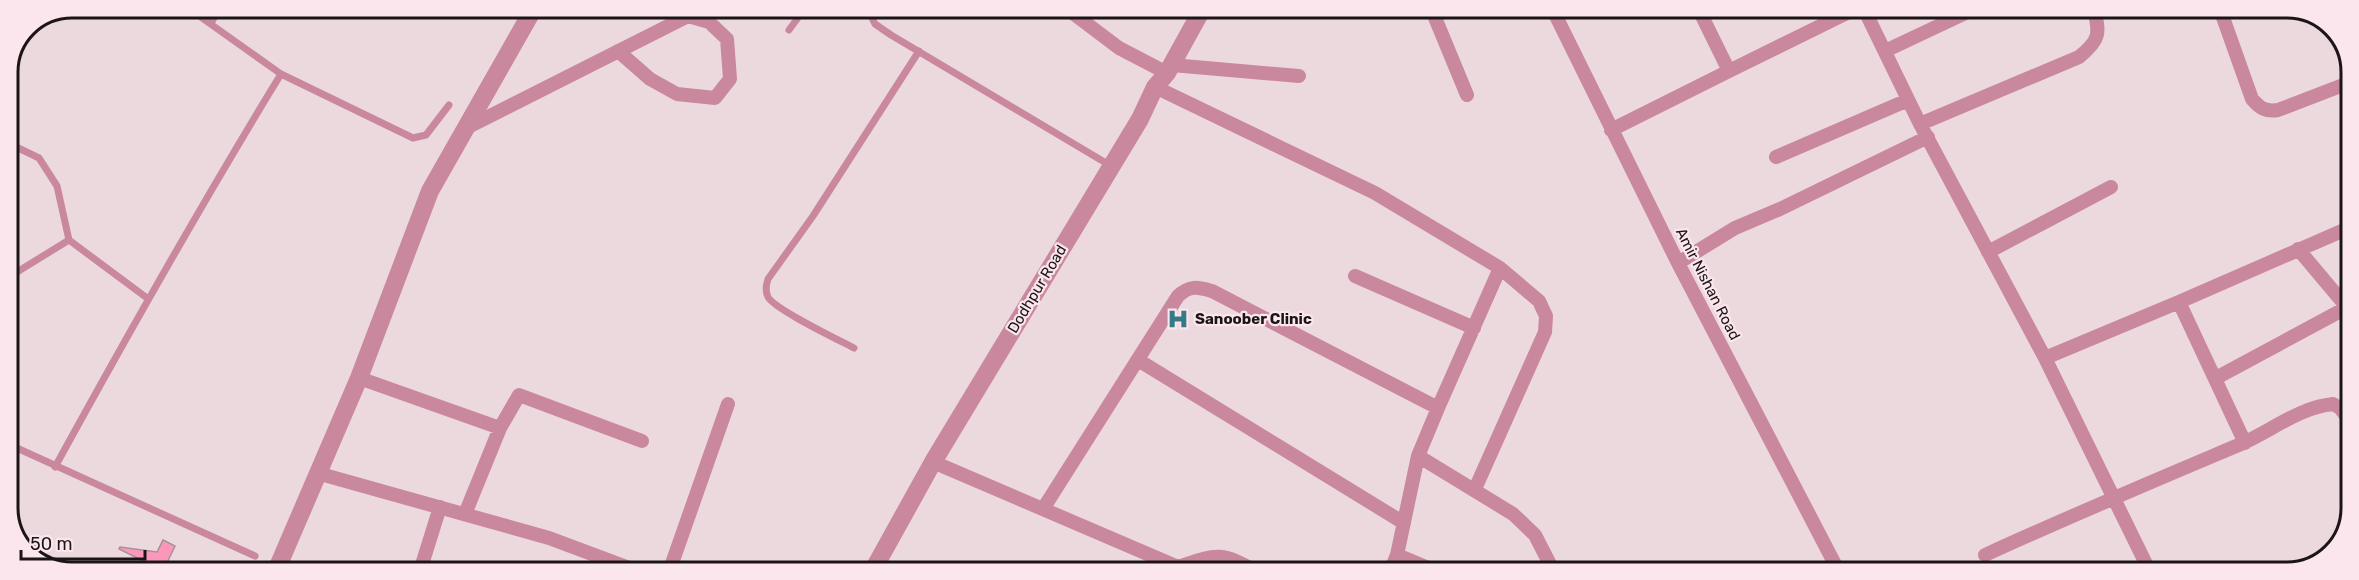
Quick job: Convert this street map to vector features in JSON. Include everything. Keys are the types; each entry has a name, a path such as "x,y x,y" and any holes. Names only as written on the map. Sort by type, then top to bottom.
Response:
{"street":[{"path":"280,562 359,378 430,191 528,18"},
{"path":"466,128 684,18"},
{"path":"618,51 650,79 677,94 715,98 730,79 727,39 709,22 695,18"},
{"path":"1079,18 1119,48 1169,69 1299,76"},
{"name":"Dodhpur Road","path":"878,562 933,462 1140,119 1155,87 1169,69 1197,18"},
{"path":"1435,18 1467,95"},
{"name":"Amir Nishan Road","path":"1557,18 1678,263 1834,562"},
{"path":"1703,18 1729,71"},
{"path":"1611,130 1837,18"},
{"path":"1868,18 1920,124 2045,358 2145,562"},
{"path":"1885,51 1955,18"},
{"path":"1920,124 2079,57 2097,39 2096,18"},
{"path":"2223,18 2252,99 2260,108 2268,112 2278,110 2341,86"},
{"path":"1155,87 1375,193 1500,268 1539,301 1546,316 1545,332 1475,489"},
{"path":"1776,157 1908,100"},
{"path":"1678,263 1735,228 1780,209 1928,137"},
{"path":"1988,252 2111,187"},
{"path":"2045,358 2341,231"},
{"path":"2298,249 2341,301"},
{"path":"1394,562 1418,456 1500,268"},
{"path":"1355,276 1474,328"},
{"path":"1043,509 1178,296 1186,289 1196,286 1212,291 1438,408"},
{"path":"2179,302 2245,442"},
{"path":"2216,378 2341,314"},
{"path":"1138,360 1404,523"},
{"path":"359,378 500,428"},
{"path":"465,514 500,428 519,395 642,441"},
{"path":"673,562 728,404"},
{"path":"1985,555 2112,497 2245,442 2323,405 2333,404 2341,409"},
{"path":"1418,456 1513,514 1535,535 1549,562"},
{"path":"933,462 1166,562"},
{"path":"317,473 549,538 613,562"},
{"path":"423,562 440,507"},
{"path":"1193,562 1218,554 1241,562"},
{"path":"1397,555 1414,562"}],"lane":[{"path":"203,18 281,74 413,138 426,135 449,105"},
{"path":"211,23 214,18"},
{"path":"789,30 798,18"},
{"path":"872,18 875,24 1112,166"},
{"path":"854,348 780,308 769,299 766,288 768,279 813,216 919,51"},
{"path":"55,467 147,298 281,74"},
{"path":"18,148 39,158 57,186 69,240 147,298"},
{"path":"18,271 69,240"},
{"path":"18,449 255,556"}],"building":[{"path":"163,540 175,546 167,562 145,562 119,549 120,547 157,552"}],"place":[{"name":"Sanoober Clinic","path":"1178,319"}]}
